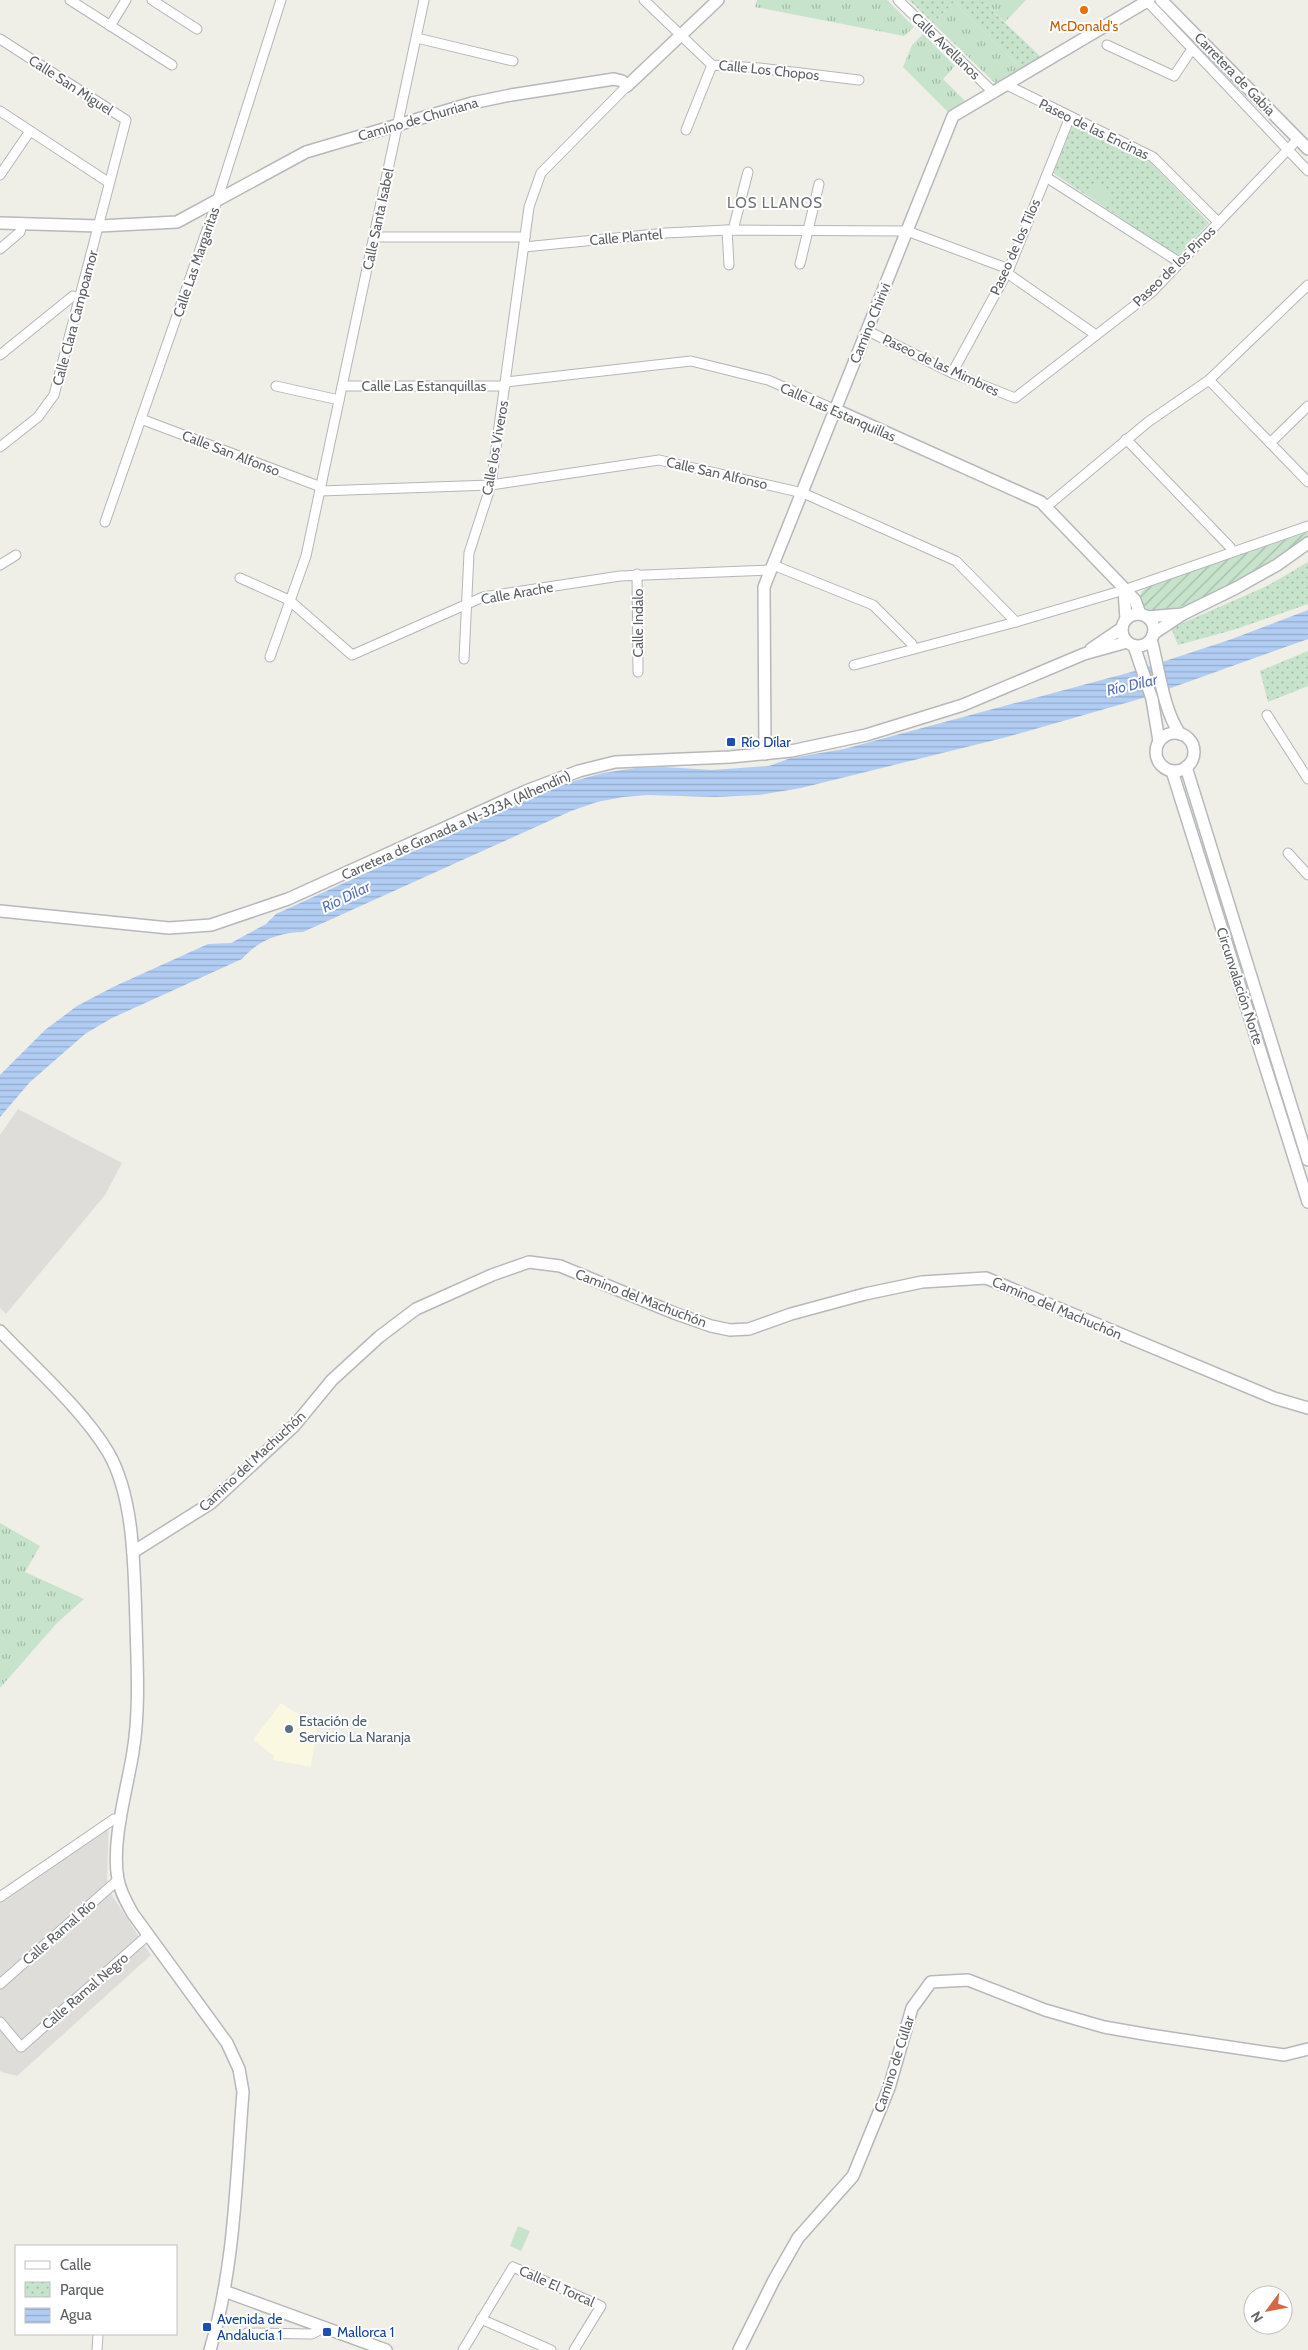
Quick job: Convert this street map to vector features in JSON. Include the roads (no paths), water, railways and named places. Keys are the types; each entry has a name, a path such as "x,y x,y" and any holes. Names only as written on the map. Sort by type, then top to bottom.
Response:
{"street":[{"path":"70,0 172,65"},
{"path":"110,26 126,0"},
{"path":"152,0 197,29"},
{"name":"Calle Las Margaritas","path":"105,522 218,198 281,0"},
{"name":"Calle Santa Isabel","path":"270,657 306,556 424,0"},
{"name":"Calle Los Chopos","path":"644,0 712,65 759,68 859,80"},
{"path":"627,86 718,0"},
{"name":"Calle Avellanos","path":"898,0 994,93"},
{"name":"Carretera de Gabia","path":"1161,0 1308,149"},
{"path":"1147,1 1308,171"},
{"name":"Camino Chirivi","path":"765,754 763,737 764,587 953,116 1147,1"},
{"path":"417,38 513,61"},
{"name":"Calle San Miguel","path":"0,39 126,120 108,182 99,226"},
{"path":"1107,45 1174,76 1192,49"},
{"path":"686,130 712,65"},
{"name":"Camino de Churriana","path":"0,223 99,226 177,222 218,198 306,152 398,124 472,103 511,95 614,79 627,86"},
{"name":"Paseo de las Encinas","path":"1008,85 1153,157 1218,222"},
{"name":"Calle los Viveros","path":"464,659 469,553 491,486 529,207 541,173 627,86"},
{"path":"0,111 108,182"},
{"name":"Paseo de los Tilos","path":"952,373 1008,271 1070,117"},
{"path":"0,175 30,131"},
{"name":"Paseo de los Pinos","path":"1015,398 1152,292 1298,139"},
{"path":"729,265 730,230 748,172"},
{"path":"1046,177 1179,262"},
{"path":"800,264 819,184"},
{"path":"0,249 20,232 22,223"},
{"name":"Calle Clara Campoamor","path":"0,447 38,417 54,395 99,226"},
{"name":"Calle Plantel","path":"524,247 666,233 730,230 907,231"},
{"path":"907,231 1008,271 1096,335"},
{"path":"374,237 525,237"},
{"path":"1046,507 1126,439 1209,380 1308,285"},
{"path":"0,355 74,296 80,298"},
{"name":"Paseo de las Mimbres","path":"868,331 952,373 1015,398"},
{"name":"Calle Las Estanquillas","path":"342,386 505,384 691,361 768,380 1041,502 1135,600 1144,616"},
{"path":"1209,380 1308,482"},
{"path":"276,386 339,400"},
{"path":"1270,443 1308,406"},
{"name":"Calle San Alfonso","path":"141,419 320,489 491,486 659,460 803,493 956,561 1016,622"},
{"path":"1126,439 1230,546 1232,552"},
{"path":"854,665 1016,622 1124,590 1308,526"},
{"path":"1130,644 1144,645 1184,614 1244,584 1277,565 1308,543"},
{"path":"0,565 16,554"},
{"name":"Calle Arache","path":"240,578 289,600 352,655 483,597 637,574 772,568 873,605 912,644 913,649"},
{"name":"Calle Indalo","path":"637,574 638,672"},
{"path":"1124,590 1122,636 1130,644 1143,668 1152,699 1159,741 1156,753 1158,760 1161,765 1172,771 1186,767 1192,760 1194,751 1191,742 1180,734 1175,727 1156,662 1152,637 1153,625 1144,616"},
{"path":"1124,623 1132,615 1184,614"},
{"name":"Carretera de Granada a N-323A (Alhendín)","path":"1084,654 1124,623"},
{"name":"Carretera de Granada a N-323A (Alhendín)","path":"0,911 169,928 211,925 288,899 526,791 579,771 615,762 765,754 822,745 896,728 963,705 1084,654 1130,644"},
{"path":"1267,715 1308,779"},
{"path":"1159,741 1168,734 1180,734"},
{"name":"Circunvalación Norte","path":"1186,767 1308,1160"},
{"name":"Circunvalación Norte","path":"1172,771 1308,1202"},
{"path":"1288,853 1308,875"},
{"name":"Camino del Machuchón","path":"133,1552 211,1504 294,1426 332,1380 379,1337 416,1309 492,1275 529,1262 560,1266 674,1313 711,1326 730,1330 749,1329 791,1314 874,1292 922,1282 986,1278 1274,1398 1308,1408"},
{"path":"0,1331 92,1428 109,1453 123,1492 133,1552 138,1668 136,1723 117,1845 118,1880 124,1898 148,1935 227,2043 239,2069 243,2092 224,2291 219,2320 210,2350"},
{"path":"0,1898 114,1819 121,1820"},
{"name":"Calle Ramal Río","path":"0,1984 118,1880"},
{"name":"Calle Ramal Negro","path":"0,2022 21,2047 148,1935"},
{"name":"Camino de Cúllar","path":"739,2350 774,2280 798,2238 853,2176 889,2088 912,2008 931,1982 968,1980 1045,2010 1104,2027 1150,2036 1284,2055 1308,2048"},
{"name":"Calle El Torcal","path":"481,2319 513,2267 601,2306 574,2350"},
{"path":"224,2291 386,2350"},
{"path":"463,2350 481,2319 551,2350"},
{"path":"247,2333 312,2334 325,2327"},
{"path":"97,2350 98,2335"}],"water":[{"path":"1308,610 1308,639 1143,698 1007,737 801,788 759,795 715,797 647,795 623,797 597,802 571,811 303,932 294,932 269,939 255,947 242,959 112,1018 85,1034 30,1082 0,1117 0,1075 45,1030 77,1006 113,987 208,944 231,943 266,924 276,914 541,793 603,773 636,768 664,767 712,770 769,766 791,758 844,749 1135,671 1232,639"}],"place":[{"name":"McDonald's","path":"1084,10"},
{"name":"Río Dílar","path":"731,742"},
{"name":"Estación de Servicio La Naranja","path":"289,1729"},
{"name":"Avenida de Andalucía 1","path":"207,2327"},
{"name":"Mallorca 1","path":"327,2332"}],"district":[{"name":"LOS LLANOS","path":"775,203"}]}
